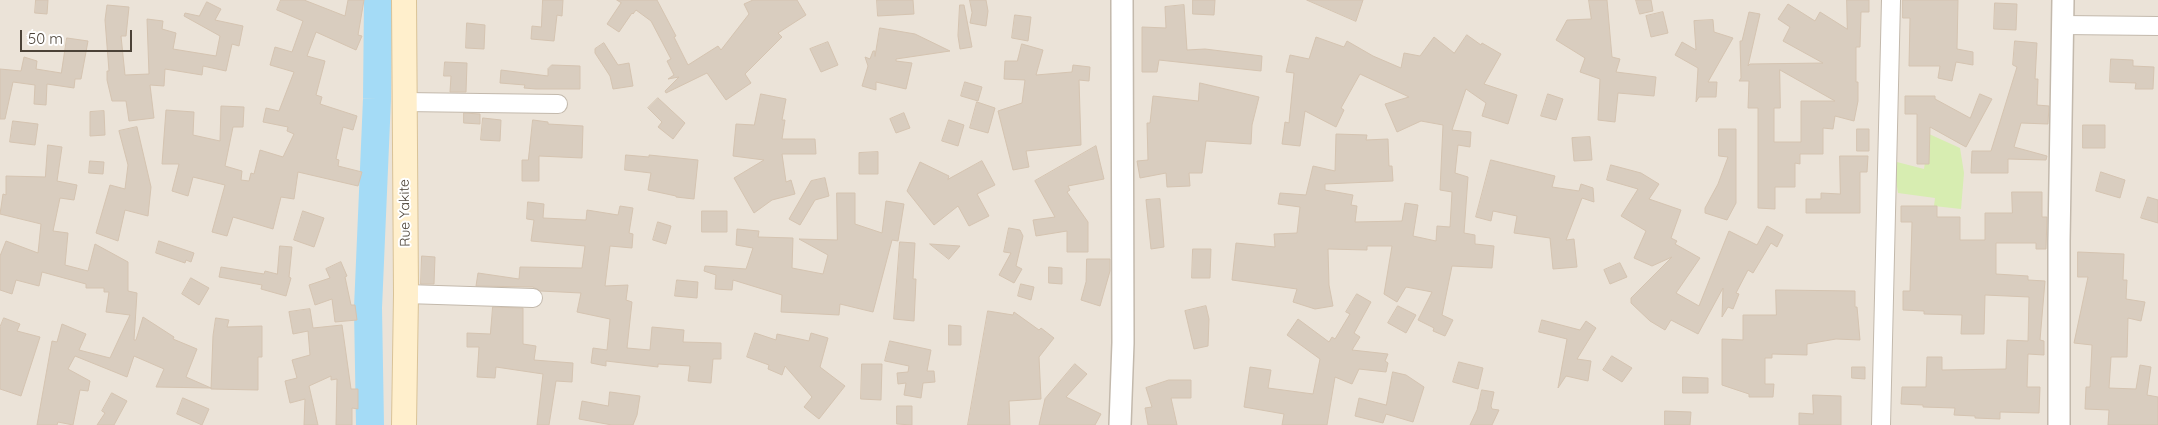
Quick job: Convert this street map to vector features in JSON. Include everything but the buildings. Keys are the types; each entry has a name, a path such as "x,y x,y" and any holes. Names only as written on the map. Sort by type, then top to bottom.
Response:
{"main road":[{"name":"Rue Yakite","path":"404,0 406,294 404,425"}],"street":[{"path":"1120,425 1123,343 1122,0"},
{"path":"1881,425 1891,0"},
{"path":"2059,425 2059,241 2064,0"},
{"path":"2063,25 2158,26"},
{"path":"404,102 558,104"},
{"path":"406,294 534,298"}],"shaded area":[{"path":"0,0 2158,0 2158,425 0,425"}],"green space":[{"path":"1929,134 1960,148 1964,173 1961,209 1934,206 1935,198 1898,193 1893,161 1924,169"}],"waterway":[{"path":"370,425 368,308 377,99 378,0"}]}
